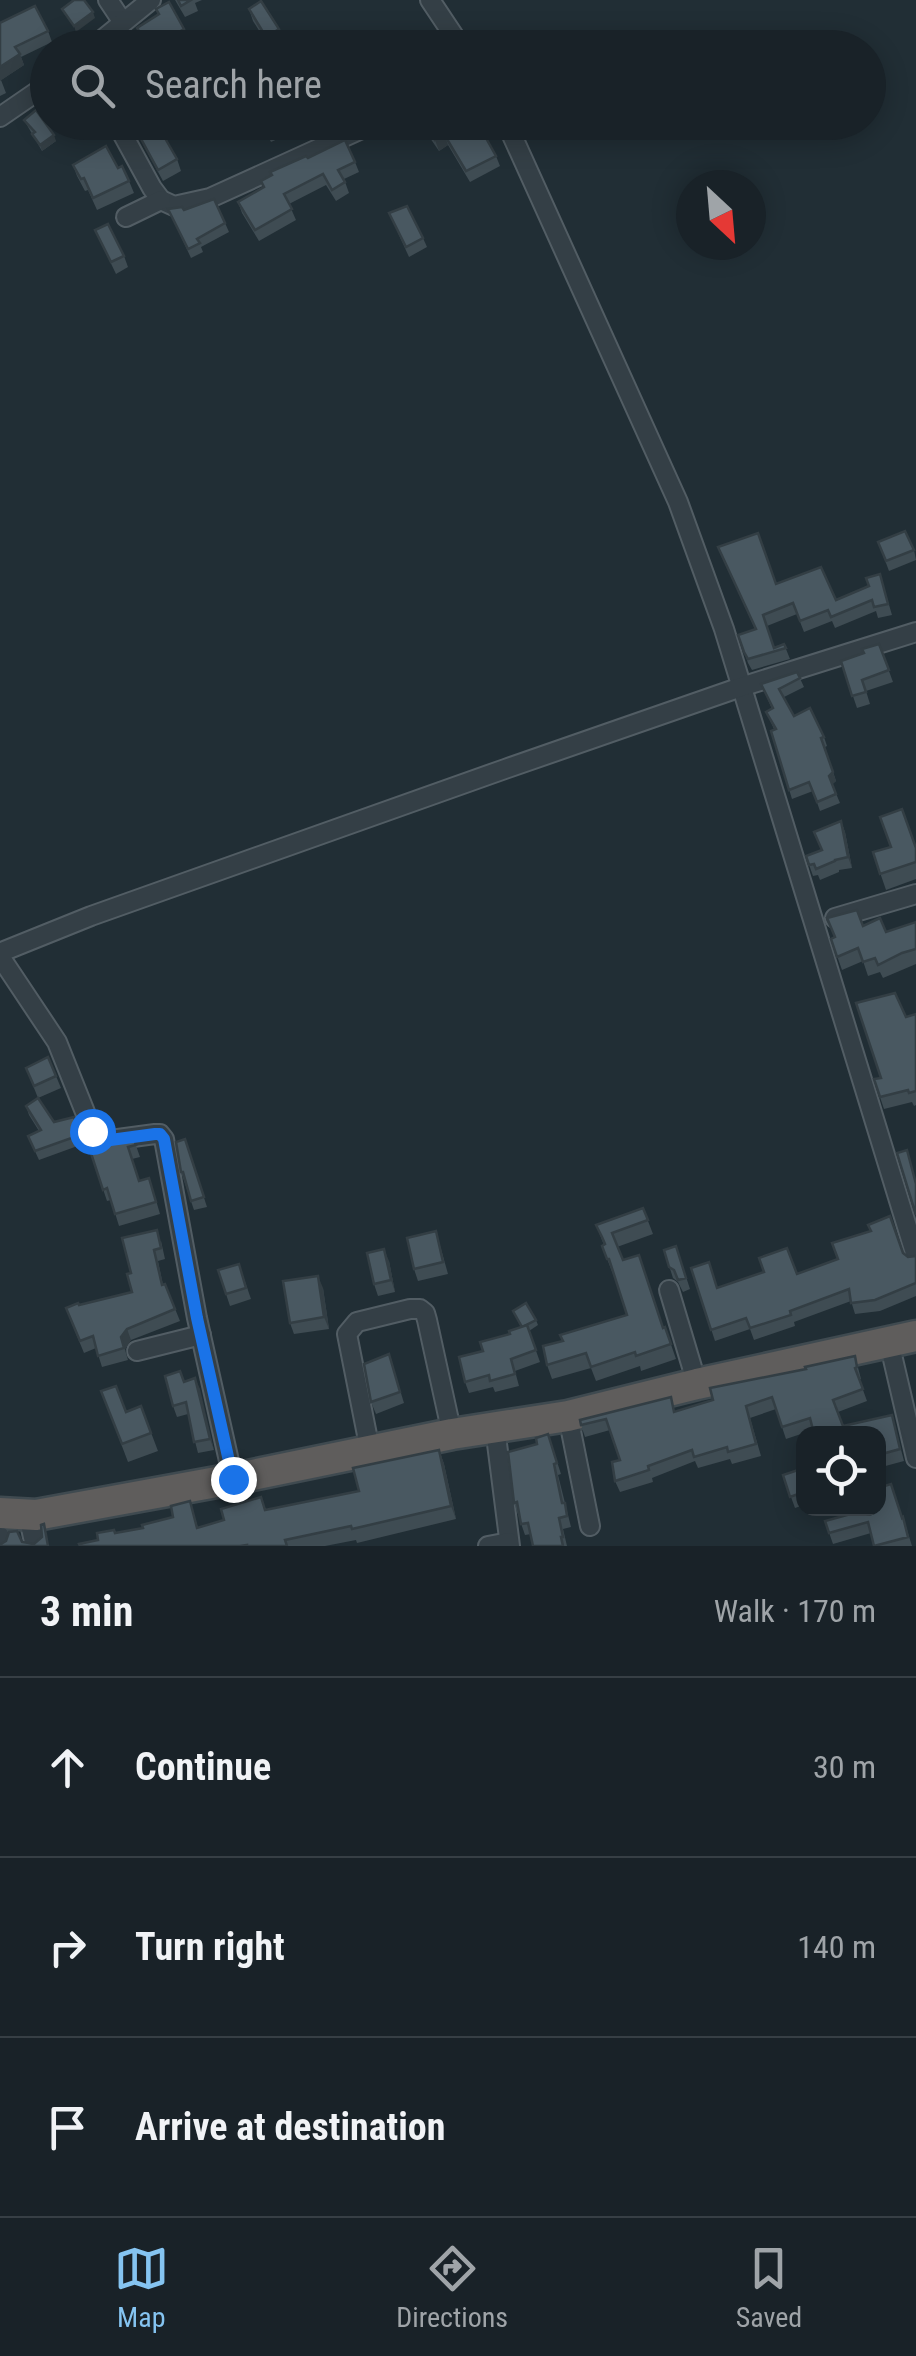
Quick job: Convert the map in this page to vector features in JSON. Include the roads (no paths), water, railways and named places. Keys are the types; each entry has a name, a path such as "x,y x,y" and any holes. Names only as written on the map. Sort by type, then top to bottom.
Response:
{"highway":[{"path":"14,1514 233,1479 452,1434 568,1416 902,1339"}],"street":[{"path":"108,0 122,22"},
{"path":"113,30 151,0"},
{"path":"430,0 450,30"},
{"path":"0,117 30,96"},
{"path":"126,140 152,188 161,200 174,206 210,198 337,140"},
{"path":"514,140 678,502 724,629 916,1256"},
{"path":"126,217 161,200"},
{"path":"233,1479 164,1139 160,1134 103,1141 95,1137 56,1042 1,954 91,916 742,687 916,632"},
{"path":"814,924 916,894"},
{"path":"668,1290 697,1384"},
{"path":"370,1450 347,1334 357,1322 410,1308 425,1313 452,1434"},
{"path":"137,1351 201,1334"},
{"path":"902,1339 916,1458"},
{"path":"568,1416 590,1526"},
{"path":"488,1546 510,1544 494,1428"},
{"path":"14,1514 34,1546"},
{"path":"0,1536 2,1546"}]}
